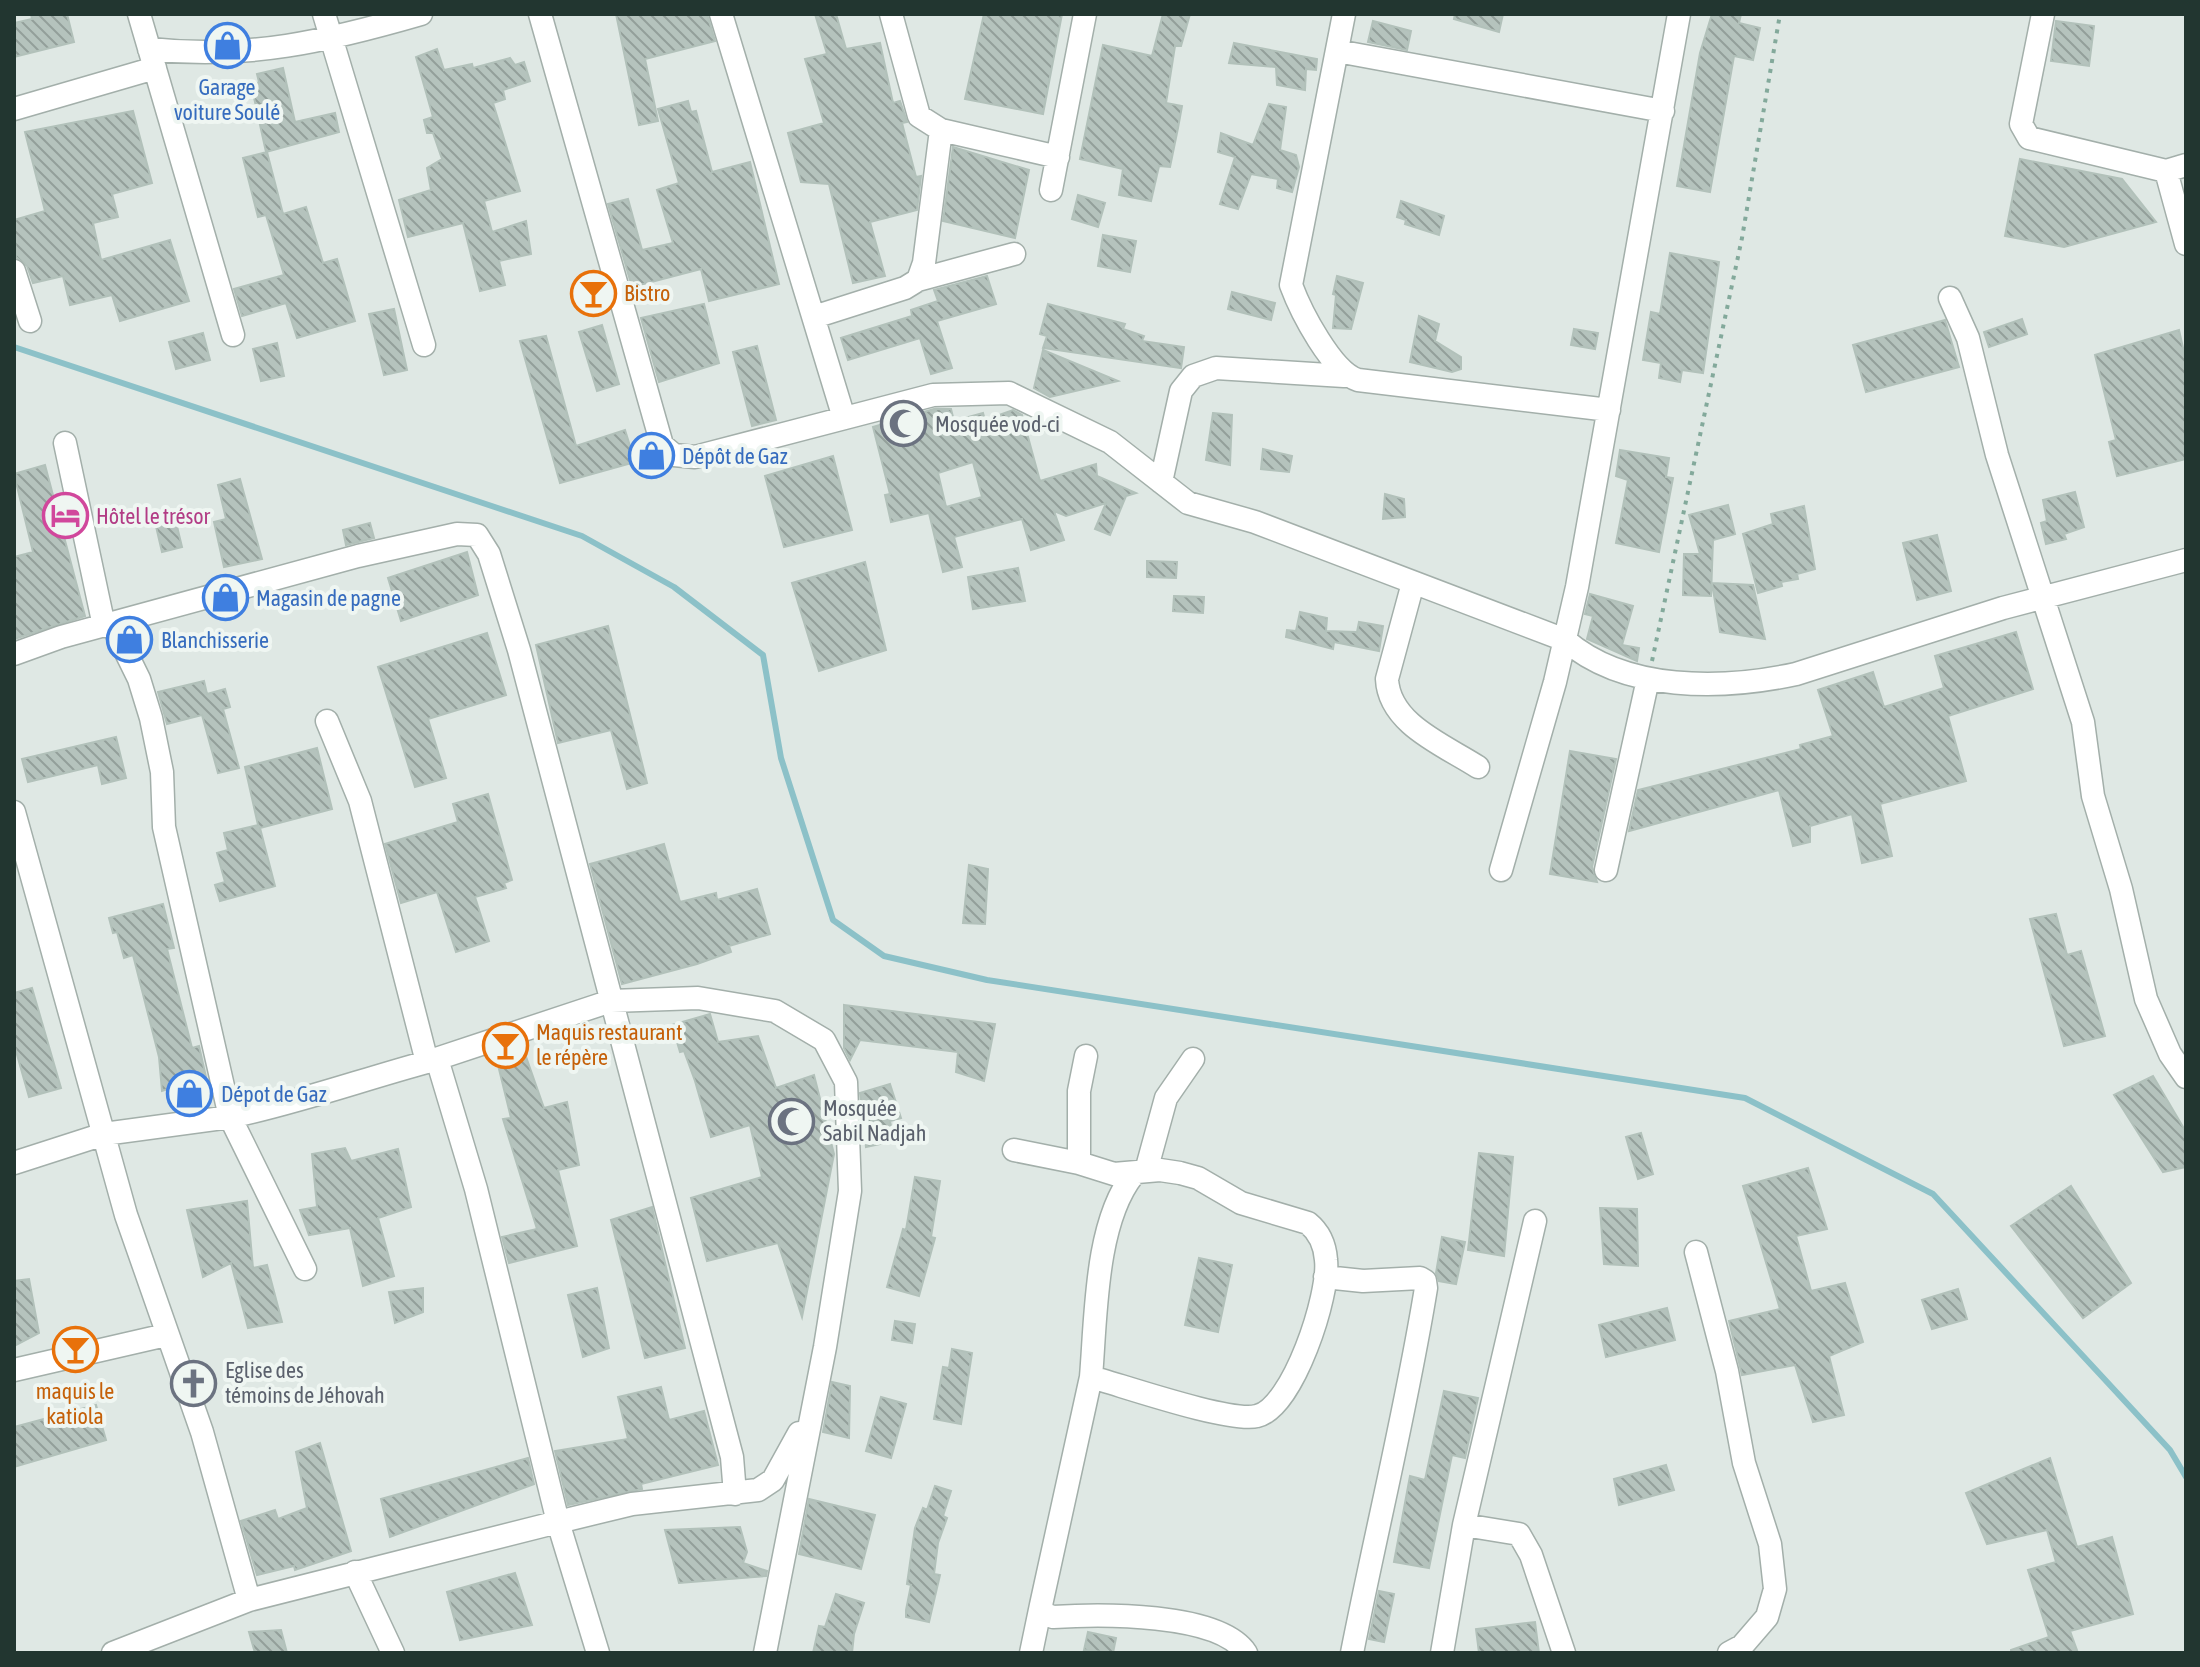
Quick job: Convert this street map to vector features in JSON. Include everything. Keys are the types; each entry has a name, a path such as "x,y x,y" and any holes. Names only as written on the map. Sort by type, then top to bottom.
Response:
{"street":[{"path":"139,14 233,335"},
{"path":"324,14 424,345"},
{"path":"14,109 152,58 230,54 331,40 421,14"},
{"path":"540,14 662,445 674,455 695,457 933,395 1009,393 1110,442 1188,503 1255,522 1565,640 1595,663 1648,679 1720,683 1773,679 2044,596 2186,560"},
{"path":"721,14 844,418"},
{"path":"891,14 919,116 941,130 1058,157"},
{"path":"1051,190 1085,14"},
{"path":"1344,14 1291,285 1298,303 1344,376"},
{"path":"1501,870 1565,640 1679,14"},
{"path":"2043,14 2021,124 2029,138 2176,168 2186,244"},
{"path":"1337,51 1663,111"},
{"path":"918,280 924,263 941,130"},
{"path":"814,317 905,288 918,280 1014,254"},
{"path":"14,271 30,321"},
{"path":"1950,298 1968,338 1997,455 2083,722 2093,796 2121,889 2146,999 2170,1054 2186,1077"},
{"path":"1161,482 1181,391 1193,376 1216,368 1344,376 1609,410"},
{"path":"65,443 108,625 139,679 151,718 162,772 164,827 230,1117 305,1269"},
{"path":"14,654 358,556 457,534 477,535 489,554 519,650 732,1457 735,1494"},
{"path":"1413,583 1387,679 1388,694 1408,722 1478,767"},
{"path":"1606,870 1648,679"},
{"path":"327,721 360,801 432,1060 476,1189 558,1522 598,1653"},
{"path":"14,812 126,1215 202,1432 249,1600"},
{"path":"14,1163 104,1134 230,1117 289,1105 340,1085 432,1060 611,1001 698,998 775,1011 824,1040 846,1082 850,1191 814,1404 765,1653"},
{"path":"1079,1163 1079,1091 1086,1056"},
{"path":"1031,1653 1091,1377 1109,1229 1119,1193 1140,1173 1166,1098 1193,1059"},
{"path":"1014,1150 1079,1163 1114,1174 1198,1178 1241,1203 1308,1223 1322,1242 1327,1262 1317,1313 1293,1382 1270,1410 1262,1415 1251,1417 1201,1409 1091,1377"},
{"path":"1442,1653 1464,1525 1535,1221"},
{"path":"1696,1252 1727,1371 1744,1463 1770,1544 1775,1589 1767,1617 1742,1646 1729,1653"},
{"path":"1325,1277 1363,1281 1420,1278 1425,1281 1426,1288 1408,1397 1380,1510 1352,1653"},
{"path":"14,1370 166,1335"},
{"path":"113,1653 249,1600 355,1572 632,1504 758,1490 773,1480 814,1404"},
{"path":"1464,1525 1519,1534 1531,1555 1564,1653"},
{"path":"355,1572 393,1653"},
{"path":"1041,1605 1044,1614 1053,1617 1133,1615 1209,1629 1227,1635 1246,1653"}],"path":[{"path":"1648,679 1742,238 1780,14"}],"building":[{"path":"31,14 67,14 74,42 14,57 14,23 32,19"},
{"path":"616,14 707,14 715,41 645,59 658,121 639,125"},
{"path":"815,14 836,14 846,49 880,43 893,103 900,101 907,122 902,123 916,177 921,176 917,210 870,222 885,276 853,283 829,184 801,182 788,133 824,123 805,59 827,54"},
{"path":"984,14 1062,14 1043,114 965,99"},
{"path":"1163,14 1190,14 1181,46 1175,46 1166,103 1182,106 1170,167 1159,166 1151,201 1119,195 1123,169 1080,159 1103,45 1152,56"},
{"path":"1455,14 1503,14 1499,32 1454,19"},
{"path":"1712,14 1741,14 1739,23 1760,28 1753,60 1734,56 1710,192 1677,186 1700,53"},
{"path":"1373,21 1411,31 1407,50 1368,42"},
{"path":"2056,21 2094,26 2089,66 2051,61"},
{"path":"1234,43 1317,59 1316,70 1306,69 1305,90 1277,85 1276,67 1229,63"},
{"path":"437,49 444,70 472,64 473,68 510,58 515,65 524,62 530,81 503,90 505,99 493,103 520,191 484,201 492,232 526,221 531,254 499,261 505,285 480,291 463,223 408,237 399,200 431,190 427,168 442,159 433,133 427,133 424,120 433,117 416,57"},
{"path":"283,68 295,122 335,113 339,132 266,152 251,84 259,82 257,74"},
{"path":"688,101 691,112 696,111 712,172 750,162 779,284 709,301 701,269 632,287 608,204 628,199 642,250 673,243 657,190 679,183 658,109"},
{"path":"1269,104 1286,107 1280,150 1296,155 1299,167 1292,192 1277,188 1278,179 1251,174 1238,209 1220,204 1235,157 1218,152 1221,133 1253,145"},
{"path":"133,111 152,183 112,194 118,217 93,223 101,260 170,240 189,301 120,321 112,295 70,305 63,276 33,283 27,266 16,257 14,220 45,211 25,132"},
{"path":"953,147 1029,170 1015,238 943,221"},
{"path":"267,152 283,214 306,207 323,263 337,259 355,321 297,338 286,303 242,316 234,289 284,275 266,215 258,217 243,158"},
{"path":"2020,159 2122,179 2156,222 2064,247 2005,236"},
{"path":"1078,195 1105,203 1098,227 1072,219"},
{"path":"1401,201 1444,216 1439,235 1405,224 1406,220 1397,217"},
{"path":"1103,235 1136,241 1130,272 1098,266"},
{"path":"1670,253 1719,262 1703,373 1682,370 1680,382 1659,378 1661,363 1643,360 1651,312 1660,314"},
{"path":"987,276 996,304 937,321 952,368 931,374 920,338 848,360 841,338 912,316 911,310 938,301 934,290"},
{"path":"1337,276 1363,283 1351,329 1333,328 1336,295 1333,294"},
{"path":"1232,292 1275,303 1271,320 1228,309"},
{"path":"704,304 719,363 659,382 641,318"},
{"path":"1048,304 1125,324 1123,329 1144,336 1142,341 1184,347 1181,368 1043,348 1047,336 1040,334"},
{"path":"394,309 407,370 384,375 369,314"},
{"path":"1419,316 1439,324 1435,341 1461,357 1461,369 1452,372 1410,362"},
{"path":"2022,319 2027,334 1989,347 1984,332"},
{"path":"1945,320 1959,367 1866,392 1853,345"},
{"path":"602,325 619,384 597,391 579,332"},
{"path":"1574,329 1598,333 1595,349 1571,345"},
{"path":"2179,330 2186,361 2186,459 2117,476 2109,442 2116,440 2095,355"},
{"path":"203,333 210,360 176,369 169,342"},
{"path":"546,336 576,446 625,430 635,462 560,483 520,341"},
{"path":"277,343 284,376 261,381 253,349"},
{"path":"757,346 776,420 752,426 733,352"},
{"path":"1043,350 1118,381 1050,397 1034,388"},
{"path":"934,409 951,409 954,421 983,413 985,420 1013,410 1022,415 1040,481 1096,464 1097,476 1136,493 1126,496 1110,535 1095,529 1106,503 1066,516 1054,511 1064,540 1031,550 1022,519 954,537 962,567 943,572 929,513 891,522 885,495 890,494 873,427","holes":["973,462 982,497 946,507 938,473"]},
{"path":"1213,413 1232,415 1230,465 1206,460"},
{"path":"1263,449 1292,456 1289,472 1261,469"},
{"path":"1620,450 1669,458 1666,477 1673,478 1659,552 1616,543 1628,480 1616,476"},
{"path":"833,456 852,530 784,547 765,476"},
{"path":"45,465 85,616 14,639 14,557 33,552 14,474"},
{"path":"240,479 262,559 224,567 214,522 226,519 218,485"},
{"path":"2075,492 2084,527 2064,534 2066,539 2046,544 2041,523 2047,521 2043,500"},
{"path":"1385,494 1404,499 1405,517 1383,519"},
{"path":"1728,505 1735,534 1713,540 1711,596 1683,595 1684,554 1700,554 1689,515"},
{"path":"1804,506 1815,569 1797,574 1798,579 1781,582 1782,586 1758,593 1743,534 1773,524 1771,514"},
{"path":"175,518 182,547 162,552 155,522"},
{"path":"370,523 374,538 346,545 343,530"},
{"path":"1937,535 1951,591 1917,600 1903,543"},
{"path":"467,552 478,595 401,621 388,578"},
{"path":"1147,561 1177,562 1176,578 1147,577"},
{"path":"865,562 886,650 819,671 792,583"},
{"path":"1018,568 1025,601 973,609 968,577"},
{"path":"1712,583 1753,585 1765,639 1720,632"},
{"path":"1590,594 1633,606 1622,645 1639,648 1637,661 1587,639 1593,616 1585,614"},
{"path":"1174,596 1204,597 1203,613 1173,611"},
{"path":"1300,612 1327,618 1326,631 1357,632 1359,622 1383,626 1379,651 1334,642 1333,649 1286,637 1287,630 1296,631"},
{"path":"608,626 647,783 627,789 611,730 558,743 536,645"},
{"path":"2016,632 2033,689 1948,716 1966,781 1880,804 1892,856 1862,863 1852,814 1810,826 1810,842 1793,846 1779,790 1629,831 1638,790 1801,749 1800,745 1833,736 1818,690 1873,672 1884,707 1944,688 1935,656"},
{"path":"487,633 506,695 428,719 446,778 415,787 378,667"},
{"path":"204,681 207,694 225,689 230,707 223,709 239,768 218,773 202,715 167,724 158,692"},
{"path":"116,737 126,778 102,784 98,765 28,782 22,759"},
{"path":"317,748 332,809 260,828 275,886 220,901 215,885 225,882 217,853 228,850 224,833 258,825 245,767"},
{"path":"1570,751 1616,759 1592,867 1597,882 1550,874"},
{"path":"488,794 512,880 504,883 506,888 475,897 489,941 456,952 437,892 401,903 385,844 458,822 453,804"},
{"path":"664,844 680,902 716,893 717,900 757,889 770,934 729,946 731,952 697,964 622,984 590,864"},
{"path":"969,865 988,869 985,924 963,923"},
{"path":"163,904 174,948 167,949 192,1048 199,1046 206,1077 162,1091 159,1057 133,955 124,958 117,932 113,933 109,918"},
{"path":"2056,914 2067,955 2081,951 2105,1036 2064,1046 2030,919"},
{"path":"32,988 61,1088 29,1097 14,1044 14,993"},
{"path":"844,1005 995,1024 984,1081 956,1072 958,1052 860,1040 850,1060 844,1048"},
{"path":"710,1014 718,1042 758,1036 776,1088 814,1075 834,1154 802,1317 778,1243 707,1261 691,1198 762,1177 750,1125 711,1137 695,1081 684,1051 680,1052 672,1025"},
{"path":"524,1051 544,1108 567,1102 579,1165 558,1170 577,1246 509,1263 502,1237 537,1229 503,1119 511,1118 497,1061"},
{"path":"2153,1076 2186,1132 2186,1167 2163,1172 2114,1095"},
{"path":"890,1084 901,1118 890,1121 894,1141 866,1147 860,1093"},
{"path":"1641,1133 1653,1174 1638,1179 1626,1137"},
{"path":"345,1148 351,1161 398,1149 411,1207 378,1218 394,1276 363,1286 350,1228 309,1235 300,1210 317,1207 312,1154"},
{"path":"1479,1153 1513,1157 1504,1256 1468,1250"},
{"path":"1808,1168 1827,1229 1796,1236 1811,1291 1845,1283 1863,1342 1829,1356 1844,1415 1813,1422 1795,1365 1742,1375 1729,1321 1780,1309 1743,1186"},
{"path":"915,1177 940,1181 931,1237 935,1238 919,1296 887,1287 903,1229 906,1230"},
{"path":"2071,1186 2131,1283 2083,1318 2011,1226"},
{"path":"247,1201 253,1268 267,1265 282,1322 248,1328 231,1263 203,1277 187,1210"},
{"path":"652,1207 685,1348 645,1358 611,1220"},
{"path":"1600,1208 1637,1209 1638,1266 1604,1264"},
{"path":"1442,1237 1465,1242 1456,1284 1439,1281 1436,1273"},
{"path":"1199,1258 1232,1265 1218,1332 1185,1325"},
{"path":"29,1279 39,1333 14,1346 14,1281"},
{"path":"423,1288 423,1312 395,1323 389,1292"},
{"path":"597,1288 609,1348 583,1357 568,1295"},
{"path":"1958,1289 1967,1319 1932,1329 1922,1300"},
{"path":"1667,1308 1675,1340 1606,1357 1599,1325"},
{"path":"895,1321 915,1324 912,1343 892,1340"},
{"path":"952,1349 972,1353 961,1424 934,1419 943,1367 949,1368"},
{"path":"832,1382 850,1386 849,1438 823,1432"},
{"path":"661,1387 669,1420 704,1411 718,1465 641,1484 642,1489 568,1505 555,1451 628,1439 618,1397"},
{"path":"1444,1391 1478,1398 1465,1458 1452,1455 1429,1568 1394,1562 1410,1476 1425,1480"},
{"path":"881,1397 906,1404 891,1458 866,1451"},
{"path":"96,1405 106,1440 14,1467 14,1427"},
{"path":"320,1443 351,1551 295,1570 294,1566 257,1575 241,1521 275,1510 278,1519 307,1508 296,1452"},
{"path":"528,1458 534,1484 390,1537 381,1499"},
{"path":"2050,1458 2077,1547 2112,1537 2133,1614 2070,1631 2078,1653 2011,1653 2011,1650 2049,1637 2028,1570 2056,1562 2047,1530 1987,1544 1966,1493"},
{"path":"1666,1465 1674,1490 1619,1505 1614,1479"},
{"path":"935,1486 951,1491 943,1516 947,1518 938,1543 934,1574 940,1575 929,1622 906,1617 911,1585 907,1584 915,1528 923,1508 927,1510"},
{"path":"809,1499 875,1515 861,1569 799,1554"},
{"path":"740,1527 747,1552 743,1563 767,1571 766,1576 679,1583 665,1530"},
{"path":"515,1573 532,1625 460,1640 447,1592"},
{"path":"1379,1591 1394,1594 1384,1642 1369,1639"},
{"path":"836,1594 864,1603 854,1634 852,1653 813,1653 819,1626 825,1627"},
{"path":"1535,1622 1539,1653 1479,1653 1476,1629"},
{"path":"281,1630 287,1653 255,1653 249,1632"},
{"path":"1088,1632 1116,1638 1113,1653 1084,1650"}],"waterway":[{"path":"14,347 582,536 674,587 763,655 781,758 833,920 884,956 987,980 1745,1098 1933,1194 2170,1450 2186,1477"}],"place":[{"name":"Garage voiture Soulé","path":"227,46"},
{"name":"Bistro","path":"593,293"},
{"name":"Mosquée vod-ci","path":"904,424"},
{"name":"Dépôt de Gaz","path":"651,456"},
{"name":"Hôtel le trésor","path":"65,516"},
{"name":"Magasin de pagne","path":"225,598"},
{"name":"Blanchisserie","path":"130,640"},
{"name":"Maquis restaurant le répère","path":"505,1045"},
{"name":"Dépot de Gaz","path":"190,1094"},
{"name":"Mosquée Sabil Nadjah","path":"792,1121"},
{"name":"maquis le katiola","path":"75,1350"},
{"name":"Eglise des témoins de Jéhovah","path":"194,1383"}]}
